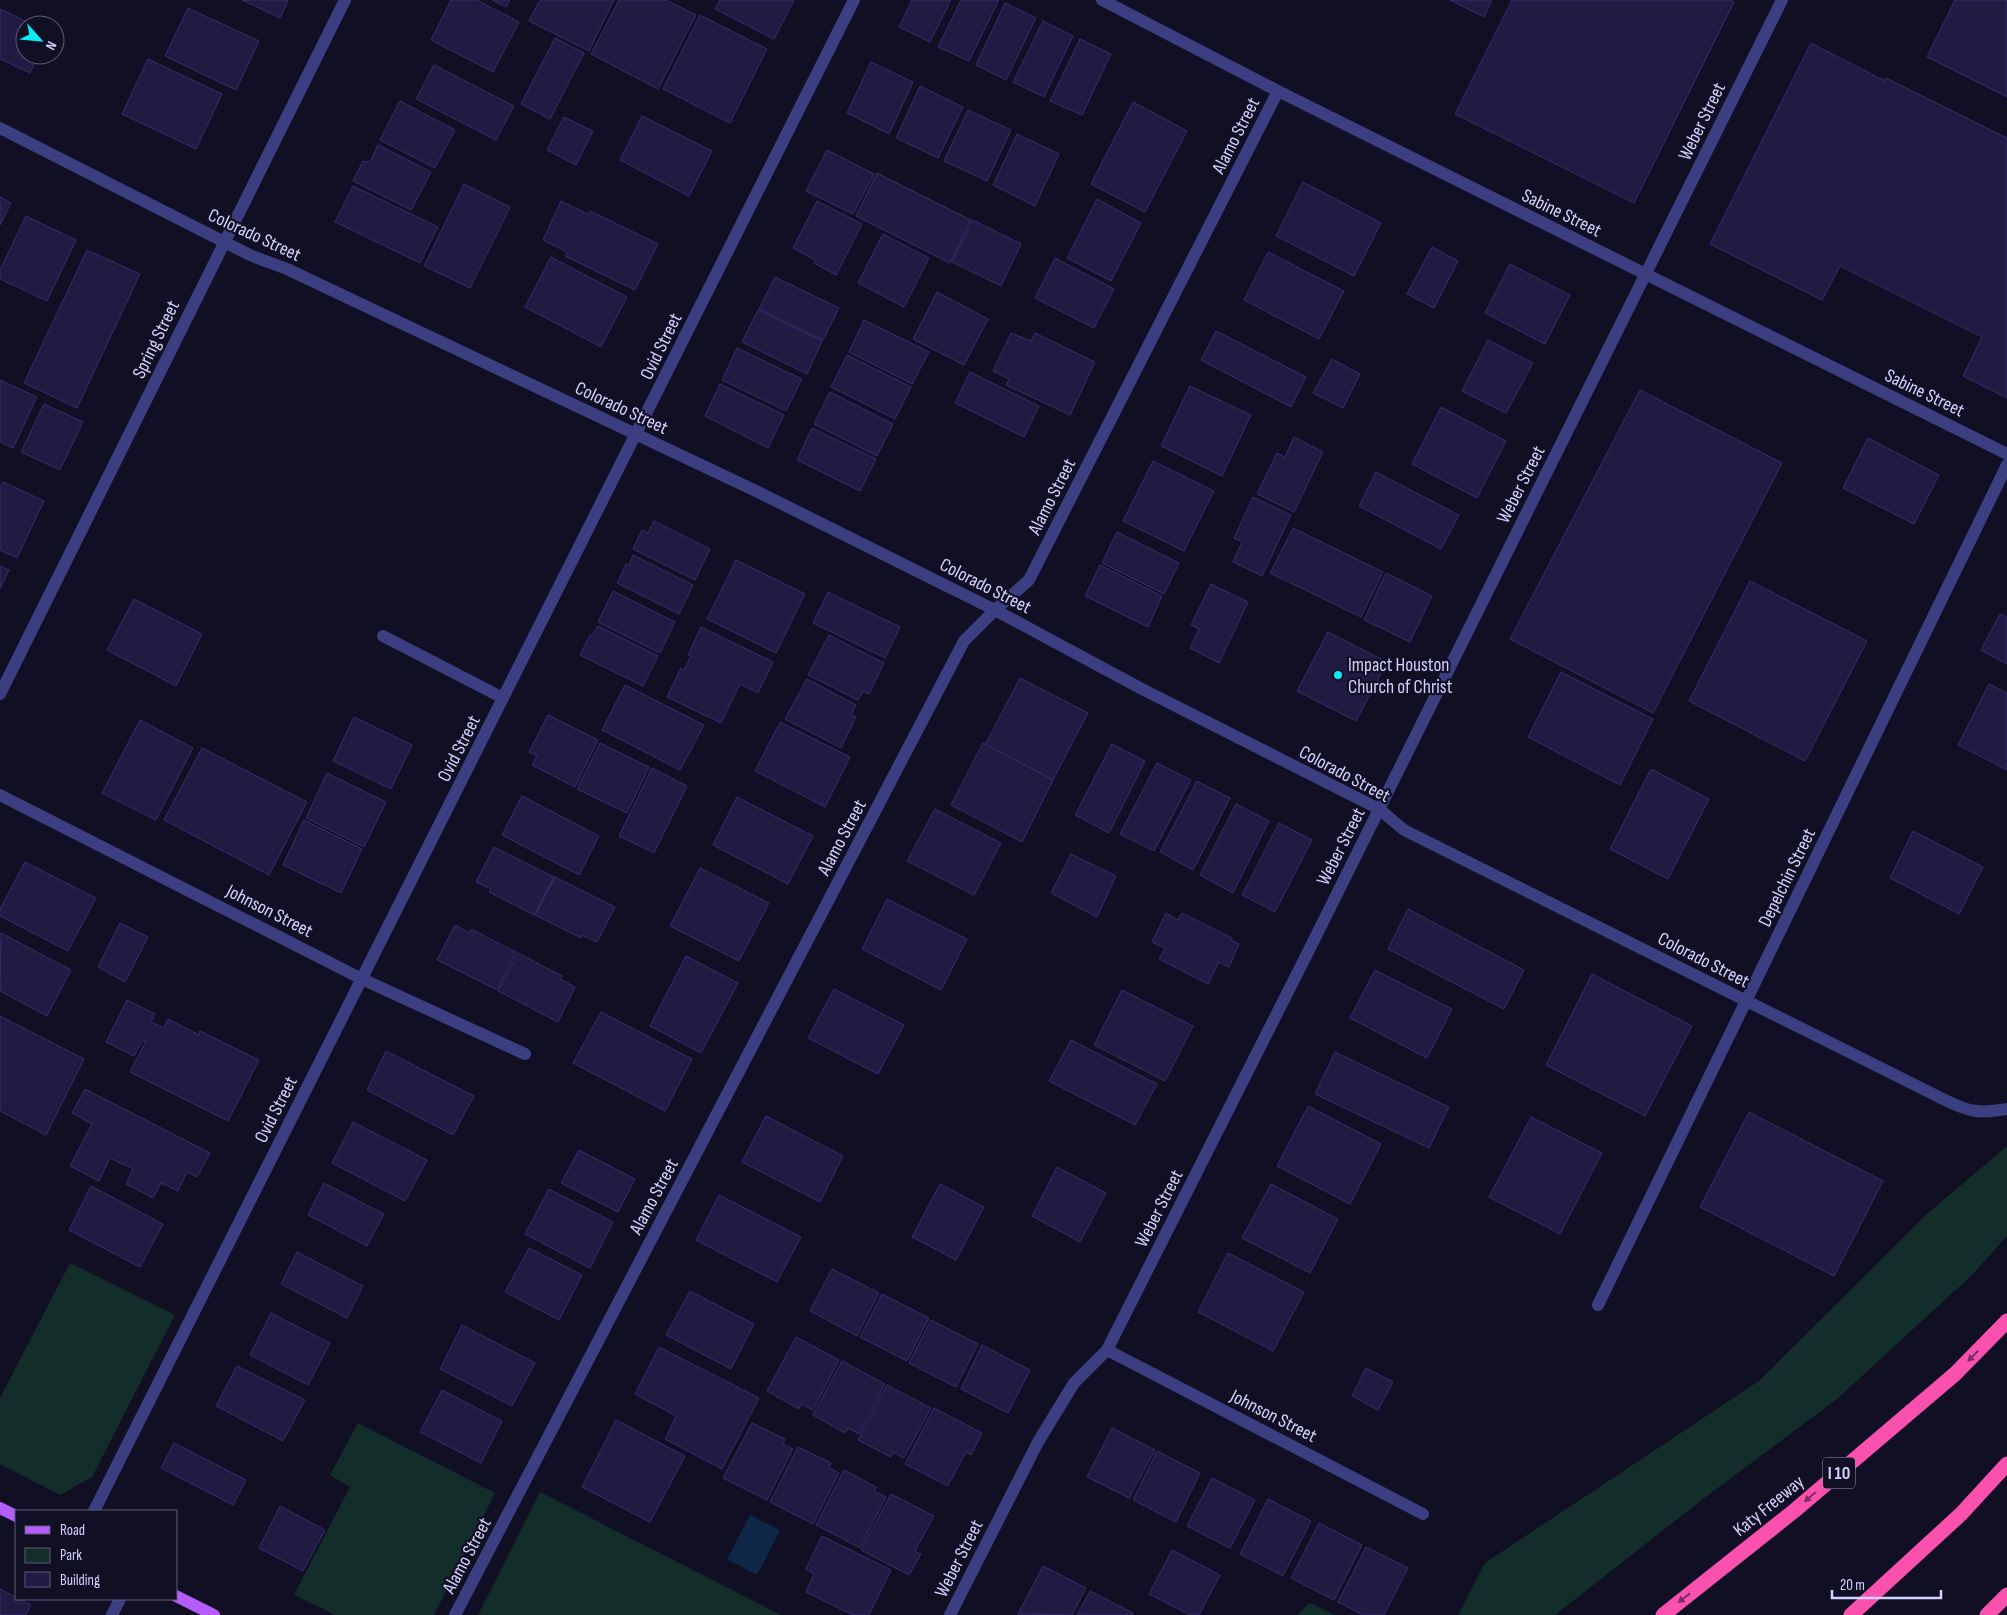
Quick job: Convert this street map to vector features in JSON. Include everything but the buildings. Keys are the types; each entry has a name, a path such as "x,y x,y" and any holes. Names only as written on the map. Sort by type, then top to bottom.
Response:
{"highway":[{"name":"Katy Freeway","path":"1663,1615 1794,1511 1940,1386 2007,1321"},
{"path":"1851,1615 1961,1514 2007,1464"},
{"path":"1987,1615 2007,1595"}],"main road":[{"path":"0,1508 15,1516"},
{"path":"178,1597 214,1615"}],"street":[{"name":"Spring Street","path":"0,694 345,0"},
{"name":"Ovid Street","path":"95,1510 854,0"},
{"name":"Sabine Street","path":"1102,0 1278,91 2007,454"},
{"name":"Weber Street","path":"950,1615 1038,1442 1074,1383 1107,1350 1782,0"},
{"name":"Alamo Street","path":"455,1615 964,642 995,610 1029,580 1278,91"},
{"name":"Colorado Street","path":"0,128 252,256 287,269 756,491 995,610 1140,688 1379,809 1404,830 1943,1099 1967,1110 1986,1113 2007,1109"},
{"name":"Depelchin Street","path":"1598,1305 2007,465"},
{"path":"383,636 503,698"},
{"name":"Johnson Street","path":"0,795 362,979 525,1054"},
{"name":"Johnson Street","path":"1107,1350 1423,1514"},
{"path":"112,1615 120,1600"}],"green space":[{"path":"2007,1146 2007,1236 1972,1275 1837,1399 1703,1499 1555,1615 1458,1615 1485,1563 1759,1381 1927,1214"},
{"path":"70,1263 175,1315 92,1477 60,1495 0,1464 0,1398"},
{"path":"358,1423 495,1493 434,1615 335,1615 294,1595 350,1487 330,1475"},
{"path":"540,1492 781,1615 478,1615"},
{"path":"1310,1603 1335,1615 1297,1615"}],"water":[{"path":"750,1515 780,1530 757,1575 727,1559"}],"place":[{"name":"Impact Houston Church of Christ","path":"1338,675"}]}
